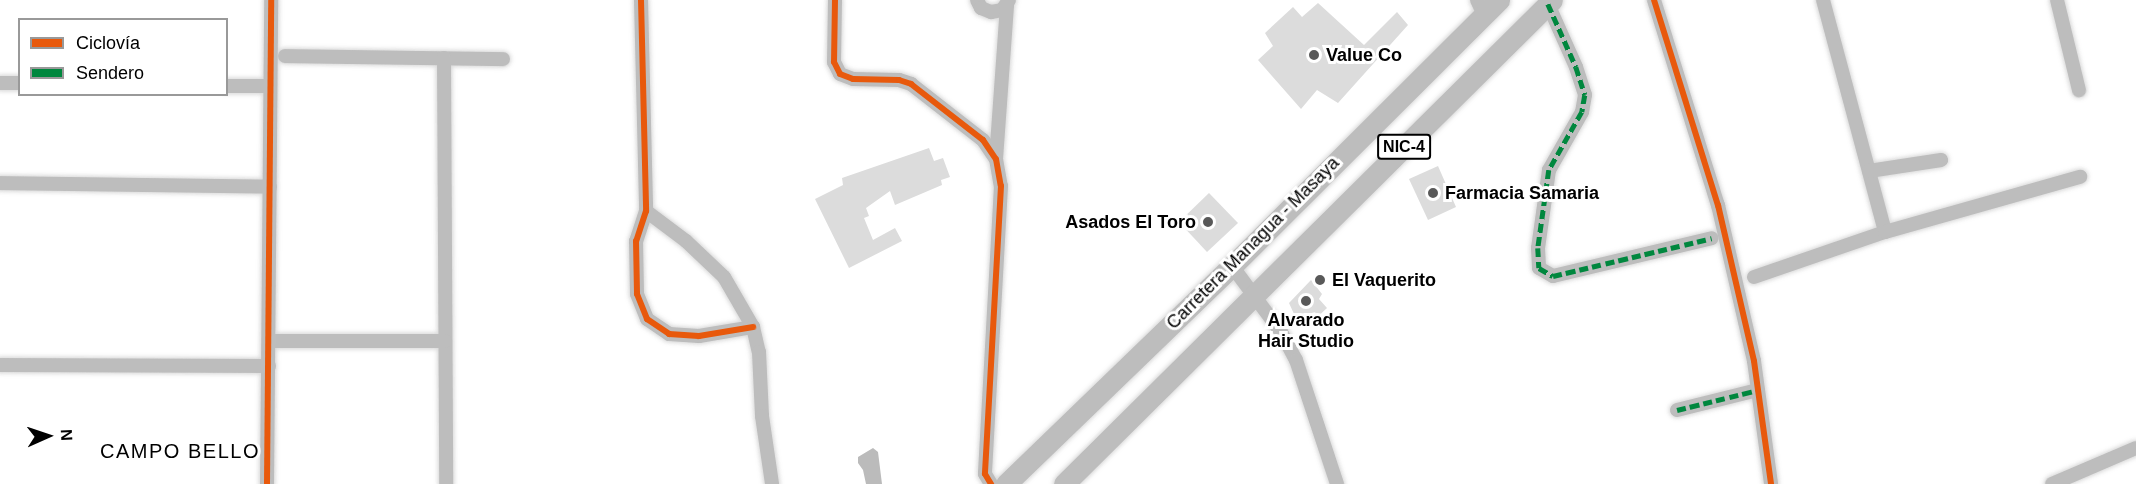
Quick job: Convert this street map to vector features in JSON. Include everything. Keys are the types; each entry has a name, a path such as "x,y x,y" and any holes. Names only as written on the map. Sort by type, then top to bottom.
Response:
{"highway":[{"name":"Carretera Managua - Masaya","path":"1006,484 1232,266 1481,8 1499,0"},
{"name":"NIC-4","path":"1064,484 1256,295 1542,5"}],"street":[{"path":"267,484 271,0"},
{"path":"641,0 646,211 636,241 637,294 646,319 669,334 699,336 753,327"},
{"path":"835,0 834,62 840,74 853,79 899,80 911,84 983,140 996,159"},
{"path":"977,0 981,8 992,12 1008,3"},
{"path":"1654,0 1719,205 1754,361 1771,484"},
{"path":"1823,0 1884,232"},
{"path":"2057,0 2079,90"},
{"path":"991,484 986,474 1001,186 996,159 1008,3"},
{"path":"1542,5 1576,67 1585,95 1582,112 1549,170 1538,248 1539,268 1553,276 1712,238"},
{"path":"285,56 503,59"},
{"path":"444,58 446,484"},
{"path":"0,82 18,83"},
{"path":"228,86 270,86"},
{"path":"1869,171 1941,160"},
{"path":"1754,277 1884,232 2080,177"},
{"path":"0,183 270,187"},
{"path":"646,211 686,241 724,277 753,327 759,352 762,416 772,484"},
{"path":"1232,266 1256,295 1281,332 1296,360 1337,484"},
{"path":"269,341 445,341"},
{"path":"0,365 269,366"},
{"path":"1677,410 1758,390"},
{"path":"2052,484 2136,448"}],"shaded area":[{"path":"873,448 878,452 882,484 866,484 863,470 858,463 858,457"}],"building":[{"name":"Value Co","path":"1318,3 1364,45 1397,12 1408,25 1338,103 1317,90 1301,109 1258,60 1273,46 1265,33 1293,7 1302,17"},
{"path":"929,148 934,161 943,158 950,177 941,180 942,185 895,205 890,191 866,208 869,216 864,218 873,240 895,228 902,241 849,268 815,199 843,185 842,178"},
{"name":"Farmacia Samaria","path":"1438,166 1456,207 1428,220 1409,179"},
{"name":"Asados El Toro","path":"1209,193 1238,223 1207,252 1179,222"},
{"name":"Alvarado Hair Studio","path":"1311,280 1322,294 1319,299 1327,308 1311,323 1299,325 1289,303"}],"marked path":[{"path":"1548,4 1576,67 1585,95 1582,112 1549,170 1538,248 1539,268 1553,276 1712,238"},
{"path":"1677,410 1758,390"}],"cycle path":[{"path":"267,484 271,0"},
{"path":"641,0 646,211 636,241 637,294 647,319 669,334 699,336 753,327"},
{"path":"835,0 834,62 840,74 853,79 899,80 911,84 983,140 996,159 1001,186 985,474 991,484"},
{"path":"1654,0 1718,205 1754,361 1771,484"}],"place":[{"name":"Value Co","path":"1314,55"},
{"name":"Farmacia Samaria","path":"1433,193"},
{"name":"Asados El Toro","path":"1208,222"},
{"name":"El Vaquerito","path":"1320,280"},
{"name":"Alvarado Hair Studio","path":"1306,301"}],"district":[{"name":"CAMPO BELLO","path":"180,451"}]}
